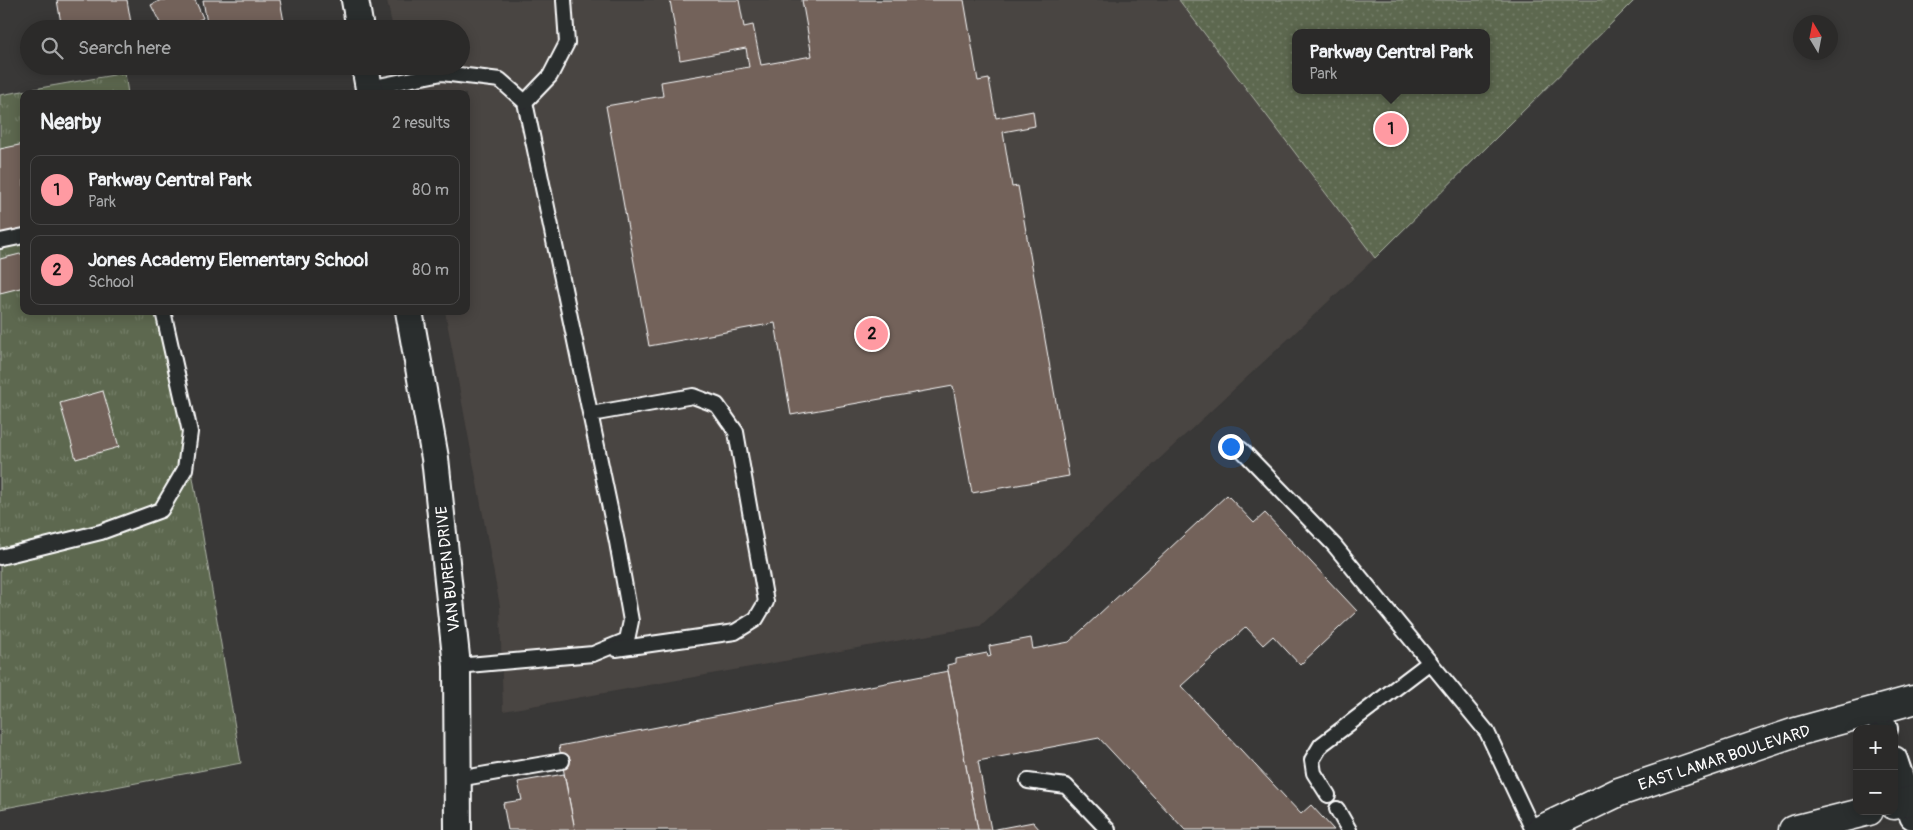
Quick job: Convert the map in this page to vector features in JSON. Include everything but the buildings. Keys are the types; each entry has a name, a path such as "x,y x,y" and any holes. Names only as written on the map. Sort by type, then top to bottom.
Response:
{"main road":[{"name":"EAST LAMAR BOULEVARD","path":"1540,830 1619,792 1787,735 1881,719 1913,700"},
{"path":"1793,830 1853,815"}],"street":[{"path":"355,0 358,20"},
{"name":"VAN BUREN DRIVE","path":"410,315 435,458 458,666 458,830"},
{"path":"1897,770 1907,805"}],"lane":[{"path":"525,102 550,76 566,43 564,0"},
{"path":"368,83 427,75"},
{"path":"459,75 500,80 525,102 617,542 631,621 627,640 596,652"},
{"path":"0,241 20,237"},
{"path":"0,557 101,532 161,510 185,469 190,432 164,315"},
{"path":"458,666 596,652 734,632 756,619 766,602 736,432 717,405 693,396 590,414"},
{"path":"1241,449 1334,545 1487,732 1532,830"},
{"path":"1328,795 1314,773 1312,760 1321,745 1430,662"},
{"path":"458,779 562,761"},
{"path":"1028,781 1066,786 1108,830"},
{"path":"1337,810 1349,830"}],"shaded area":[{"path":"387,0 1179,0 1375,258 980,626 503,711 500,606 446,315 470,315 470,90 404,90 402,75 470,75 470,20 391,20"}],"green space":[{"path":"1179,0 1635,0 1375,258"},
{"path":"114,75 125,75 127,90 28,90"},
{"path":"20,91 20,315 166,315 241,763 0,809 0,95"}],"place":[{"name":"Parkway Central Park","path":"1391,129"},
{"name":"Jones Academy Elementary School","path":"872,334"}]}
